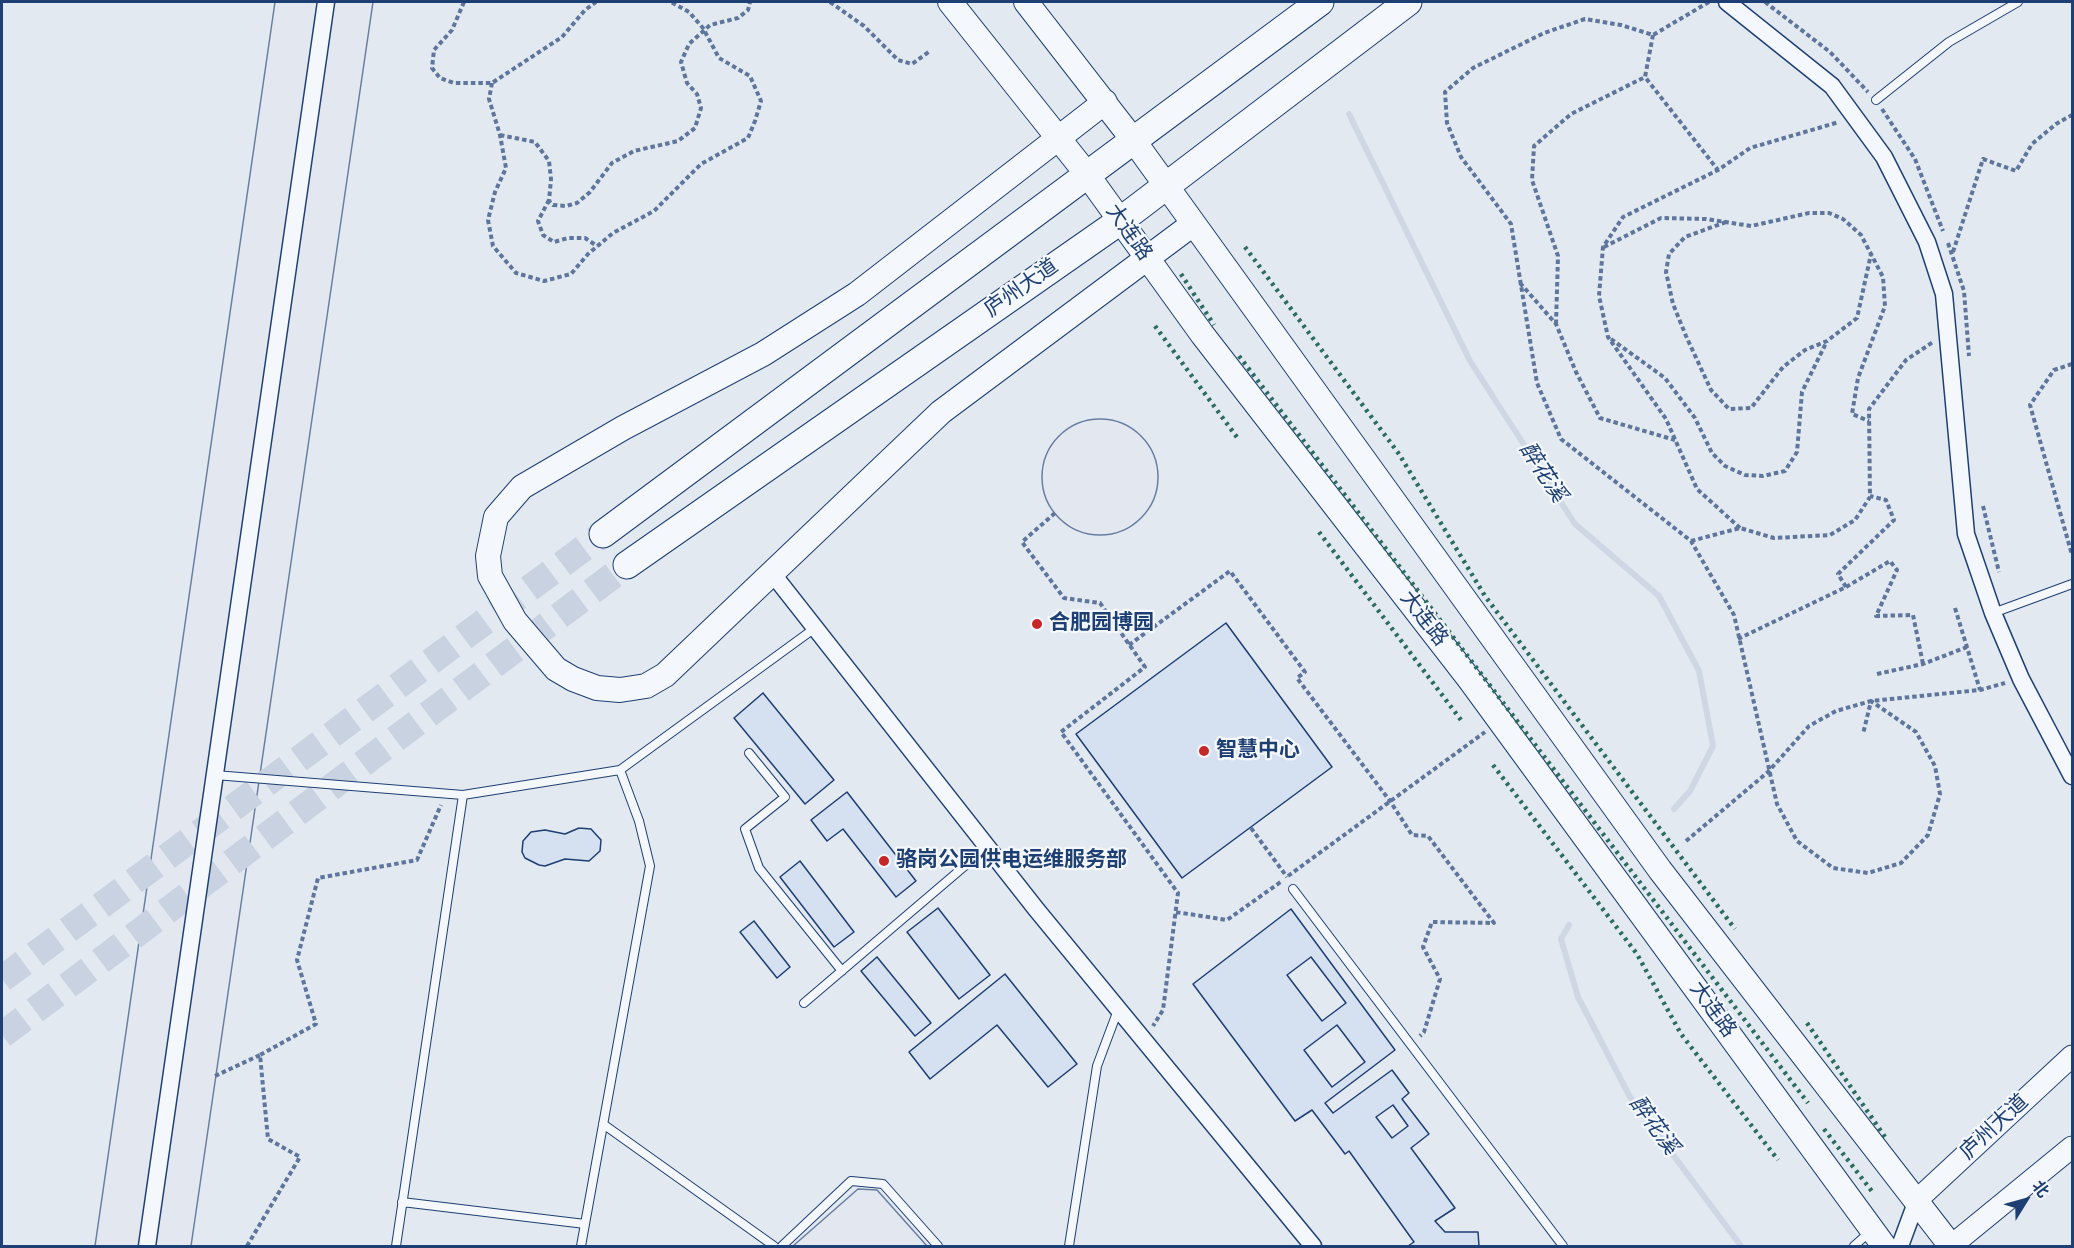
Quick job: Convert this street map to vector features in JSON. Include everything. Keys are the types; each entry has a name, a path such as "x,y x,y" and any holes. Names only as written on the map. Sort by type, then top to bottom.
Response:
{"main road":[{"name":"大连路","path":"950,2 1058,141 1086,173 1145,258 1500,721 1878,1238"},
{"name":"大连路","path":"1026,2 1134,141 1660,870 1951,1246"},
{"path":"603,534 1086,173 1134,141 1320,2"},
{"name":"庐州大道","path":"627,565 1120,221 1408,2"},
{"path":"1105,102 1058,141 857,294 763,354 623,428 522,487 496,517 488,556 490,576 515,621 556,669 597,688 620,690 646,686 665,675 941,412 1193,224"}],"street":[{"path":"147,1246 326,2"},
{"path":"1727,2 1832,86 1858,118 1884,158 1927,242 1944,294 1966,534 1993,613 2021,679 2073,776"},
{"path":"772,573 987,847 1313,1246"},
{"name":"庐州大道","path":"1917,1200 2073,1056"},
{"path":"1951,1246 2073,1147"},
{"path":"1900,1246 1917,1200"}],"lane":[{"path":"1876,100 1949,42 2018,2"},
{"path":"1993,613 2073,584"},
{"path":"215,775 463,795 620,770 815,628"},
{"path":"749,753 785,797 745,830 759,868 842,971"},
{"path":"581,1246 650,866 639,821 620,770"},
{"path":"396,1246 463,795"},
{"path":"804,1003 987,847"},
{"path":"1293,889 1563,1246"},
{"path":"1069,1246 1096,1066 1119,1009"},
{"path":"603,1124 774,1246"},
{"path":"782,1246 851,1181 883,1184 938,1246"},
{"path":"402,1202 585,1224"},
{"path":"1854,1246 1878,1238"}],"path":[{"path":"464,2 452,30 434,50 432,68 440,78 454,83 492,83 562,37 585,10 596,2"},
{"path":"492,83 489,99 500,135 506,168 495,192 488,220 493,246 516,273 544,281 571,274 597,246 613,233 654,211 701,164 748,138 761,101 750,76 719,58 705,32 689,12 671,2"},
{"path":"549,199 553,205 566,206 577,203 590,192 612,163 634,151 678,141 695,128 701,108 697,94 687,83 681,62 688,44 711,25 738,18 748,10 750,2"},
{"path":"830,2 864,26 898,60 912,64 930,51"},
{"path":"1709,2 1653,35 1621,25 1585,19 1544,33 1473,68 1445,92 1447,123 1461,157 1510,224 1537,383 1561,439 1691,541 1734,615 1768,772 1777,804 1797,842 1833,868 1868,873 1901,863 1928,835 1940,794 1935,766 1916,732 1871,701"},
{"path":"1653,35 1645,77 1718,170"},
{"path":"1556,324 1558,256 1532,180 1534,146 1571,114 1645,77"},
{"path":"1952,254 1983,159 2016,171 2032,144 2056,124 2073,115"},
{"path":"1858,118 1761,143 1718,170 1623,217 1604,247 1599,296 1608,337 1666,419 1697,489 1740,528 1774,538 1830,535 1855,520 1870,496 1869,409 1906,360 1946,333"},
{"path":"500,135 535,142 549,161 549,199 538,221 543,235 554,242 568,238 585,238 597,246"},
{"path":"1604,247 1661,218 1706,219 1751,226 1809,213 1829,213 1843,219 1861,235 1883,277 1885,306 1858,378 1852,414 1869,421"},
{"path":"1726,222 1685,237 1669,254 1666,272 1673,304 1686,336 1718,400 1728,409 1751,408 1783,367 1805,350 1827,341 1857,318 1871,253"},
{"path":"1519,283 1556,324 1576,372 1600,418 1675,440"},
{"path":"1608,337 1665,378 1695,418 1712,453 1725,466 1745,475 1763,476 1785,471 1797,452 1802,392 1827,341"},
{"path":"2073,364 2054,370 2030,405 2073,555"},
{"path":"1846,587 1838,574 1894,520 1886,500 1870,496"},
{"path":"1055,513 1022,542 1064,597 1100,603 1145,667 1060,732 1178,893 1163,1010 1144,1040"},
{"path":"1691,541 1740,528"},
{"path":"1738,639 1846,587 1890,561 1897,570 1876,616 1913,615 1923,663"},
{"path":"1129,645 1230,571 1305,672 1297,678 1390,801 1412,835 1428,836 1494,923 1432,922 1423,947 1440,979 1424,1032 1410,1044"},
{"path":"1955,608 1980,690"},
{"path":"1877,674 1923,663 1967,647"},
{"path":"1686,841 1768,772 1809,726 1836,711 1871,701 1980,690 2021,679"},
{"path":"1863,734 1871,701"},
{"path":"1176,912 1227,920 1500,721"},
{"path":"215,1076 260,1055 316,1024 297,960 318,878 417,860 446,794"},
{"path":"1251,828 1287,877"},
{"path":"247,1246 300,1157 268,1139 260,1055"}],"shaded area":[{"name":"合肥园博园","path":"2,2 2072,2 2072,1246 2,1246"},
{"path":"275,2 373,2 191,1246 95,1246"},
{"path":"1100,419 1122,424 1141,436 1153,455 1158,477 1153,499 1141,518 1122,530 1100,535 1078,530 1059,518 1047,499 1042,477 1047,455 1059,436 1078,424"},
{"path":"858,1189 877,1190 927,1246 793,1246"}],"building":[{"name":"智慧中心","path":"1226,623 1332,767 1182,878 1076,734"},
{"path":"763,693 834,780 805,804 734,718"},
{"name":"骆岗公园供电运维服务部","path":"847,792 916,881 896,897 843,829 827,841 811,820"},
{"path":"579,828 591,829 601,840 600,851 589,861 565,859 545,866 525,858 522,852 523,841 531,832 545,830 565,834"},
{"path":"800,861 854,932 834,947 780,877"},
{"path":"938,908 990,975 959,999 907,932"},
{"path":"1291,909 1395,1050 1325,1103 1333,1113 1392,1070 1409,1093 1402,1099 1429,1134 1411,1148 1455,1208 1435,1221 1445,1232 1478,1232 1479,1246 1408,1246 1414,1242 1349,1151 1345,1154 1312,1110 1295,1121 1193,984","holes":["1311,957 1346,1003 1322,1021 1287,975","1337,1025 1365,1062 1332,1087 1304,1050","1393,1105 1408,1126 1392,1138 1376,1117"]},
{"path":"754,921 790,967 777,978 740,932"},
{"path":"877,957 931,1023 915,1036 861,971"},
{"path":"1005,974 1077,1064 1048,1087 997,1025 930,1079 909,1052"}],"waterway":[{"name":"醉花溪","path":"1349,114 1470,361 1575,524 1659,596 1699,671 1713,746 1690,791 1674,809"},
{"name":"醉花溪","path":"1569,925 1561,939 1578,997 1630,1097 1741,1246"}],"tunnel":[{"path":"2,979 603,534"},
{"path":"2,1035 627,565"}],"hedge":[{"path":"1245,247 1399,454 1485,596 1735,929"},
{"path":"1181,274 1214,325"},
{"path":"1155,326 1239,440"},
{"path":"1239,356 1808,1103"},
{"path":"1319,532 1461,720"},
{"path":"1493,765 1637,954 1681,1034 1778,1160"},
{"path":"1807,1023 1885,1137"},
{"path":"1824,1129 1874,1194"}],"place":[{"name":"合肥园博园","path":"1037,624"},
{"name":"智慧中心","path":"1204,751"},
{"name":"骆岗公园供电运维服务部","path":"884,861"}]}
